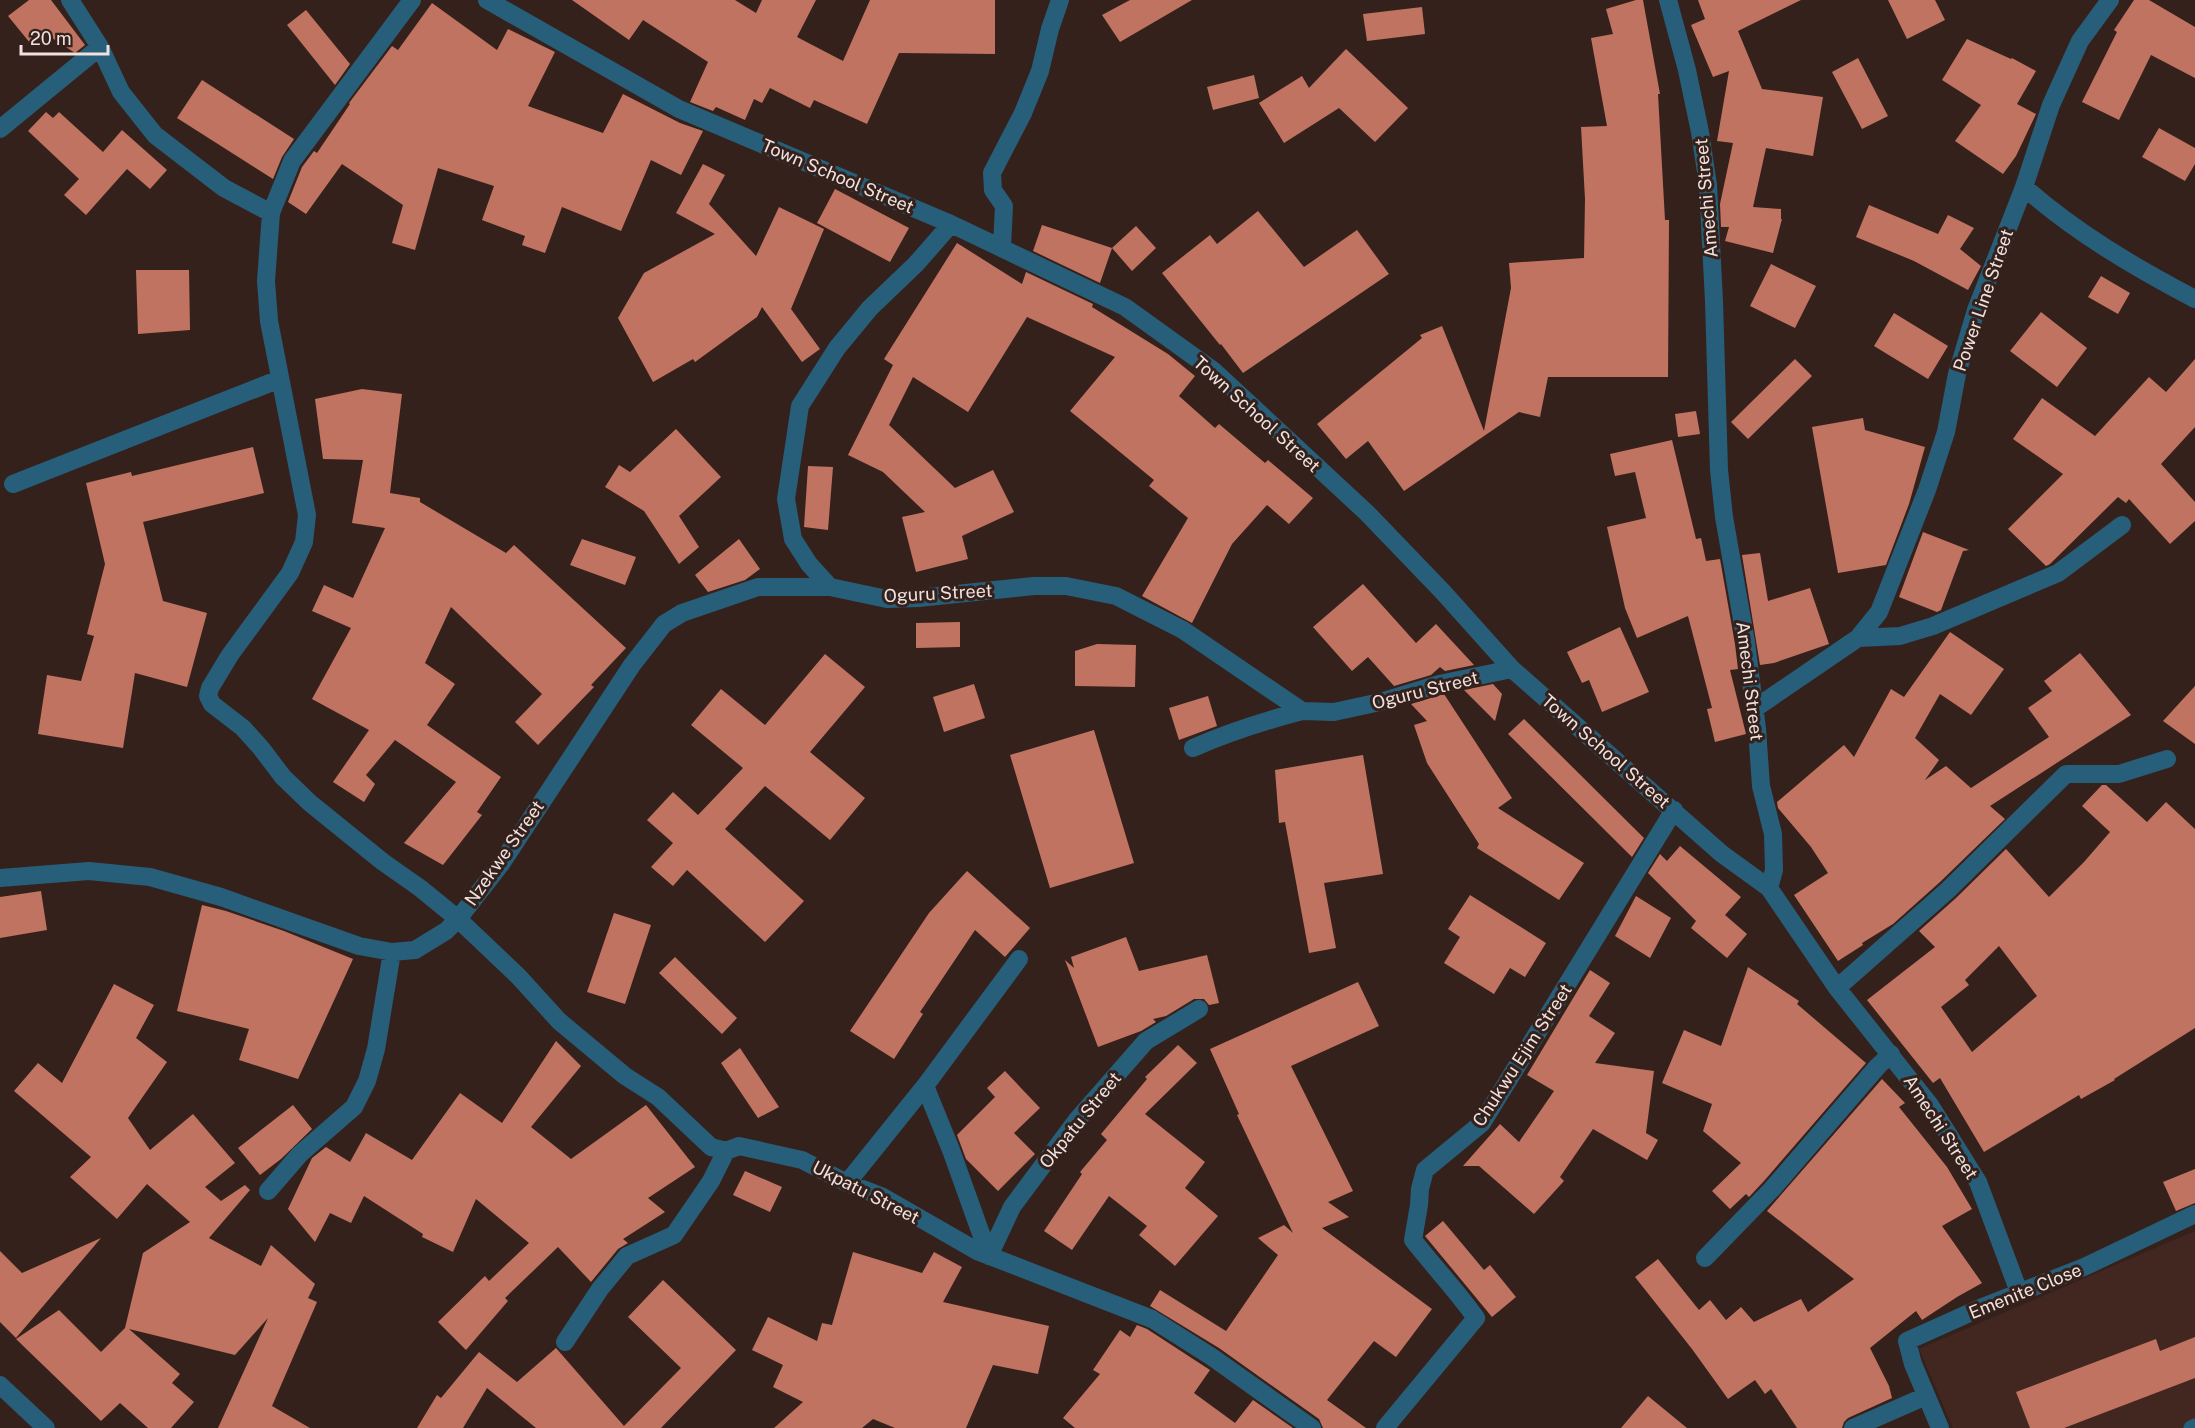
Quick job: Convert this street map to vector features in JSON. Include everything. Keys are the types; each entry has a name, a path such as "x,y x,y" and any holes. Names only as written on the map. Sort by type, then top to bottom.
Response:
{"street":[{"path":"70,0 100,47 121,92 155,135 224,188 271,213"},
{"path":"412,0 292,161 271,213 266,281 269,321 307,514 304,542 290,573 230,655 210,688 208,696 212,704 243,728 283,777 310,803 458,918 519,977 559,1021 625,1076 658,1097 711,1147 726,1151 711,1181 674,1235 627,1256 600,1288 565,1342"},
{"name":"Town School Street","path":"488,0 679,109 1002,246 1125,307 1214,371 1367,513 1443,592 1512,669 1722,854 1769,888"},
{"path":"1002,246 1004,206 993,190 992,172 1023,113 1040,71 1060,0"},
{"name":"Amechi Street","path":"1668,0 1701,132 1708,186 1719,470 1724,518 1746,642 1761,786 1773,834 1774,870 1769,888 1837,988 1892,1054 1930,1105 1978,1182 2019,1292"},
{"name":"Power Line Street","path":"1754,709 1858,638 1880,612 1928,490 1946,432 1957,374 1976,310 2024,187 2051,105 2080,41 2110,0"},
{"path":"0,129 100,47"},
{"path":"2024,187 2052,212 2108,250 2195,299"},
{"path":"830,587 809,564 793,538 786,499 800,406 837,348 951,224"},
{"path":"13,484 280,379"},
{"path":"1858,638 1900,636 1933,626 2058,573 2122,525"},
{"name":"Oguru Street","path":"830,587 887,598 918,598 1034,586 1066,586 1116,596 1184,630 1302,711"},
{"name":"Nzekwe Street","path":"0,878 89,871 150,877 221,897 359,946 392,951 415,950 446,931 501,864 626,674 664,624 682,613 758,587 830,587"},
{"name":"Oguru Street","path":"1193,748 1223,734 1302,711 1334,712 1380,702 1439,684 1512,669"},
{"path":"1837,988 1948,890 2066,774 2119,774 2167,759"},
{"name":"Chukwu Ejim Street","path":"1385,1428 1476,1318 1454,1287 1442,1277 1413,1240 1419,1205 1419,1189 1425,1170 1482,1123 1674,810"},
{"path":"268,1191 300,1154 354,1107 367,1081 376,1049 392,951"},
{"path":"847,1184 925,1086 1019,959"},
{"name":"Okpatu Street","path":"989,1256 1012,1207 1076,1121 1146,1041 1199,1010"},
{"path":"1705,1258 1772,1189 1878,1066 1892,1054"},
{"path":"925,1086 989,1256"},
{"name":"Ukpatu Street","path":"726,1151 739,1146 802,1160 847,1184 883,1197 926,1223 989,1256 1152,1319 1212,1357 1312,1428"},
{"name":"Emenite Close","path":"1926,1396 1913,1364 1907,1341 2019,1292 2084,1267 2195,1214"},
{"path":"0,1385 46,1428"},
{"path":"1853,1428 1926,1396 1940,1428"}],"shaded area":[{"path":"2195,1231 2195,1428 1953,1428 1919,1349"}],"building":[{"path":"29,0 51,0 85,45 75,53 40,30 30,43 8,16"},
{"path":"572,0 735,0 756,13 762,0 816,0 797,37 843,61 870,0 995,0 995,54 899,53 867,124 814,100 810,108 770,88 762,103 754,99 745,120 716,107 713,111 690,102 708,62 643,20 629,40"},
{"path":"1130,0 1192,0 1120,42 1102,15"},
{"path":"1643,0 1660,94 1658,94 1665,220 1669,220 1668,377 1548,377 1540,417 1519,412 1404,491 1368,441 1346,459 1317,424 1422,338 1420,335 1442,326 1484,431 1511,288 1509,263 1584,258 1585,199 1581,127 1607,126 1591,38 1613,34 1606,9"},
{"path":"1698,0 1801,0 1738,31 1762,89 1823,97 1813,156 1766,148 1753,207 1781,209 1782,219 1773,253 1725,241 1729,227 1721,227 1720,204 1733,143 1717,141 1729,71 1713,77 1691,25 1705,19"},
{"path":"1888,0 1935,0 1945,20 1907,39"},
{"path":"2134,0 2149,0 2195,27 2195,78 2151,55 2119,120 2082,102 2117,32 2114,30"},
{"path":"432,3 497,50 508,29 555,52 528,106 603,133 623,94 680,123 703,131 681,175 651,160 621,231 562,207 545,253 522,245 525,236 482,220 494,186 438,168 415,250 392,243 403,205 342,164 306,214 288,202 302,167 314,151 317,153 349,103 392,46 398,50"},
{"path":"1422,7 1425,34 1367,41 1363,14"},
{"path":"306,10 350,64 335,85 287,25"},
{"path":"1967,39 2036,71 2017,104 2036,114 2016,156 2003,174 1955,141 1981,105 1942,80"},
{"path":"1346,49 1408,108 1375,142 1339,108 1284,143 1259,103 1302,76 1309,88"},
{"path":"1858,58 1888,116 1862,129 1832,72"},
{"path":"1254,75 1259,98 1213,110 1207,87"},
{"path":"202,80 294,139 282,157 273,179 177,118"},
{"path":"46,112 53,118 59,112 103,152 122,130 167,170 150,189 127,169 86,215 64,195 79,179 28,131"},
{"path":"2159,128 2195,148 2195,164 2185,181 2142,157"},
{"path":"703,164 725,175 709,204 756,256 779,207 824,229 791,309 820,349 802,362 762,307 757,317 695,362 693,359 653,382 618,318 644,273 715,234 676,213"},
{"path":"835,189 909,228 890,262 817,223"},
{"path":"1869,205 1938,234 1948,215 1974,228 1960,249 1981,266 1968,290 1914,261 1856,237"},
{"path":"1258,211 1304,267 1357,230 1389,274 1243,373 1162,273 1210,235 1217,244"},
{"path":"1042,225 1112,248 1100,283 1033,251"},
{"path":"1136,226 1156,248 1132,271 1112,248"},
{"path":"957,243 1022,284 1026,272 1093,304 1092,307 1168,354 1195,376 1179,396 1215,428 1219,424 1265,463 1268,460 1313,498 1289,524 1267,505 1232,544 1192,623 1142,596 1188,518 1149,486 1154,480 1070,411 1115,357 1027,317 968,412 913,377 889,425 955,488 993,470 1014,512 962,536 968,559 916,572 902,517 925,512 883,472 848,455 893,365 884,359"},
{"path":"1771,264 1816,286 1795,328 1750,306"},
{"path":"136,270 189,270 190,330 138,334"},
{"path":"2101,276 2130,293 2118,314 2088,297"},
{"path":"2041,312 2087,348 2057,387 2010,351"},
{"path":"1894,313 1948,346 1928,379 1874,346"},
{"path":"1795,359 1812,376 1748,439 1731,422"},
{"path":"2195,359 2195,427 2161,464 2195,502 2195,521 2170,544 2129,499 2126,503 2118,497 2046,566 2008,529 2063,474 2013,439 2042,398 2095,436 2149,377 2166,392"},
{"path":"362,389 402,394 390,493 420,498 420,502 506,553 514,545 626,648 591,685 594,687 538,745 515,722 542,694 451,607 425,663 455,684 427,725 501,777 477,812 482,815 443,865 404,843 456,782 395,740 366,775 375,784 364,802 333,782 369,730 312,699 351,628 312,611 324,585 353,598 385,528 352,523 363,460 323,459 315,399"},
{"path":"1696,411 1700,434 1678,437 1675,414"},
{"path":"1863,418 1865,430 1925,447 1909,504 1886,565 1838,573 1812,427"},
{"path":"676,429 721,477 679,516 699,547 679,564 644,511 605,487 619,465 630,472"},
{"path":"1672,440 1696,539 1701,538 1706,561 1720,559 1735,644 1738,669 1730,670 1746,734 1715,742 1707,709 1712,708 1688,616 1637,638 1625,608 1607,527 1646,518 1635,472 1615,476 1610,454"},
{"path":"253,447 264,493 143,522 163,601 207,613 187,687 135,673 123,748 38,734 47,675 81,681 94,636 87,634 105,564 86,483 131,472 132,476"},
{"path":"808,466 833,467 828,530 804,527"},
{"path":"1923,532 1969,550 1963,551 1941,610 1937,612 1899,597"},
{"path":"582,539 636,557 625,585 570,565"},
{"path":"739,539 760,569 745,580 708,592 695,575"},
{"path":"1760,553 1768,601 1810,588 1829,644 1774,663 1760,665 1742,555"},
{"path":"1363,584 1416,643 1436,624 1474,665 1445,671 1440,667 1431,675 1394,686 1368,657 1352,671 1313,627"},
{"path":"960,622 960,647 916,648 916,623"},
{"path":"1620,627 1649,692 1602,712 1589,680 1582,683 1567,652"},
{"path":"1950,632 2004,669 1971,715 1940,694 1915,738 1939,760 1925,780 1946,766 1971,788 2049,737 2028,708 2052,691 2044,681 2080,653 2131,715 1990,806 2005,819 1893,924 1838,961 1794,895 1828,873 1811,847 1778,808 1777,802 1844,745 1854,757 1891,689 1904,697"},
{"path":"1097,644 1136,645 1135,687 1075,686 1075,651"},
{"path":"825,654 865,687 810,752 865,798 830,840 765,786 725,829 804,901 765,942 687,870 673,886 651,867 673,843 647,820 673,792 698,815 743,768 691,725 721,689 765,725"},
{"path":"974,684 985,718 944,732 933,697"},
{"path":"1493,684 1502,694 1495,721 1464,690"},
{"path":"2195,686 2195,744 2163,721"},
{"path":"1444,694 1512,798 1498,808 1584,863 1559,900 1477,848 1479,844 1427,763 1414,725 1427,721 1411,704"},
{"path":"1208,696 1217,726 1179,740 1169,708"},
{"path":"1524,719 1644,838 1632,857 1508,734"},
{"path":"1094,730 1134,863 1050,888 1010,755"},
{"path":"1363,755 1383,874 1324,883 1336,948 1309,953 1285,822 1279,823 1275,770"},
{"path":"2102,785 2106,785 2147,822 2166,802 2195,829 2195,1028 2115,1080 2081,1099 2079,1095 1984,1152 1940,1078 1933,1083 1867,1000 1935,947 1919,931 2006,849 2049,897 2110,832 2082,806","holes":["1999,946 2037,996 1972,1052 1941,1007 1969,985 1965,980"]},
{"path":"1680,846 1741,897 1725,915 1747,934 1727,958 1691,928 1696,921 1648,873 1660,854 1667,861"},
{"path":"967,871 1030,928 1005,957 975,930 920,1012 923,1014 894,1059 850,1031 929,913"},
{"path":"41,891 47,930 0,938 0,897"},
{"path":"1470,895 1546,943 1525,977 1510,968 1494,994 1444,963 1460,937 1448,929"},
{"path":"1636,896 1671,918 1650,958 1615,936"},
{"path":"202,905 284,931 353,959 298,1079 239,1060 249,1029 177,1011"},
{"path":"614,913 651,925 625,1004 587,992"},
{"path":"1126,937 1139,971 1207,955 1219,1003 1209,1005 1204,999 1194,999 1166,1016 1153,1019 1156,1022 1141,1031 1098,1047 1065,960 1074,968 1071,957"},
{"path":"675,957 737,1018 722,1034 659,973"},
{"path":"1748,967 1799,1001 1797,1004 1866,1063 1764,1181 1749,1197 1746,1194 1730,1209 1712,1191 1741,1163 1703,1131 1712,1104 1662,1083 1684,1030 1721,1046"},
{"path":"1590,970 1610,983 1589,1016 1615,1033 1595,1063 1654,1071 1646,1133 1658,1140 1647,1160 1593,1129 1560,1177 1564,1181 1534,1214 1479,1166 1463,1166 1500,1124 1519,1142 1554,1091 1527,1075"},
{"path":"1358,982 1379,1026 1291,1066 1353,1191 1328,1202 1349,1217 1322,1228 1432,1309 1396,1357 1374,1341 1327,1400 1366,1428 1323,1428 1319,1419 1219,1348 1150,1306 1160,1290 1226,1331 1278,1255 1258,1238 1284,1225 1293,1233 1237,1115 1239,1114 1210,1049"},
{"path":"114,984 154,1005 136,1038 167,1062 128,1118 150,1150 193,1114 235,1163 205,1187 221,1201 245,1185 250,1190 209,1238 261,1266 271,1245 315,1284 308,1298 317,1302 272,1406 310,1428 218,1428 268,1318 235,1355 129,1329 180,1374 172,1383 194,1402 171,1428 148,1428 120,1403 101,1421 16,1339 59,1310 101,1352 125,1328 143,1253 190,1222 147,1184 117,1219 70,1177 91,1157 14,1091 38,1063 62,1083"},
{"path":"556,1041 581,1066 531,1127 571,1159 646,1105 695,1167 648,1198 665,1212 623,1239 628,1243 618,1249 591,1282 558,1247 505,1298 508,1301 466,1350 438,1322 485,1276 489,1281 529,1243 476,1199 453,1252 422,1237 423,1234 364,1196 351,1223 330,1213 315,1242 288,1209 312,1158 326,1147 350,1162 366,1133 412,1160 460,1093 502,1123"},
{"path":"1178,1045 1197,1063 1145,1114 1205,1162 1185,1188 1218,1216 1175,1266 1139,1235 1147,1226 1109,1196 1072,1250 1044,1231 1082,1174 1080,1172 1107,1140 1101,1134 1147,1079 1145,1077"},
{"path":"740,1048 779,1107 758,1118 721,1063"},
{"path":"1005,1071 1040,1108 1014,1133 1035,1154 998,1191 966,1159 957,1135 995,1097 987,1088"},
{"path":"1882,1079 1905,1103 1899,1107 1947,1167 1972,1209 1942,1226 1982,1283 1922,1320 1916,1311 1870,1348 1889,1386 1892,1398 1848,1418 1842,1428 1797,1428 1771,1389 1765,1394 1755,1380 1728,1399 1635,1277 1658,1259 1699,1310 1710,1300 1726,1320 1741,1307 1754,1322 1801,1299 1808,1312 1854,1279 1767,1211"},
{"path":"293,1105 312,1129 281,1159 260,1175 238,1148"},
{"path":"2195,1169 2195,1203 2176,1211 2163,1182"},
{"path":"745,1171 782,1187 770,1212 733,1195"},
{"path":"1443,1221 1484,1270 1490,1265 1516,1297 1492,1317 1425,1236"},
{"path":"101,1238 16,1338 0,1322 0,1251 22,1273"},
{"path":"853,1252 922,1273 934,1252 962,1267 943,1302 1049,1326 1038,1374 993,1365 966,1428 895,1428 873,1419 862,1428 774,1428 803,1402 773,1387 783,1365 752,1350 768,1317 817,1341 822,1323 832,1325"},
{"path":"663,1280 736,1350 661,1428 536,1428 487,1388 463,1428 417,1428 437,1395 441,1398 479,1352 517,1382 556,1348 624,1426 681,1368 628,1317"},
{"path":"1137,1325 1147,1329 1210,1370 1194,1393 1235,1423 1253,1400 1293,1428 1075,1428 1063,1418 1100,1374 1093,1370 1120,1330 1130,1337"},
{"path":"2195,1337 2195,1378 2064,1428 2030,1428 2016,1392 2156,1339 2160,1351"},
{"path":"1648,1396 1687,1428 1621,1428"}]}
